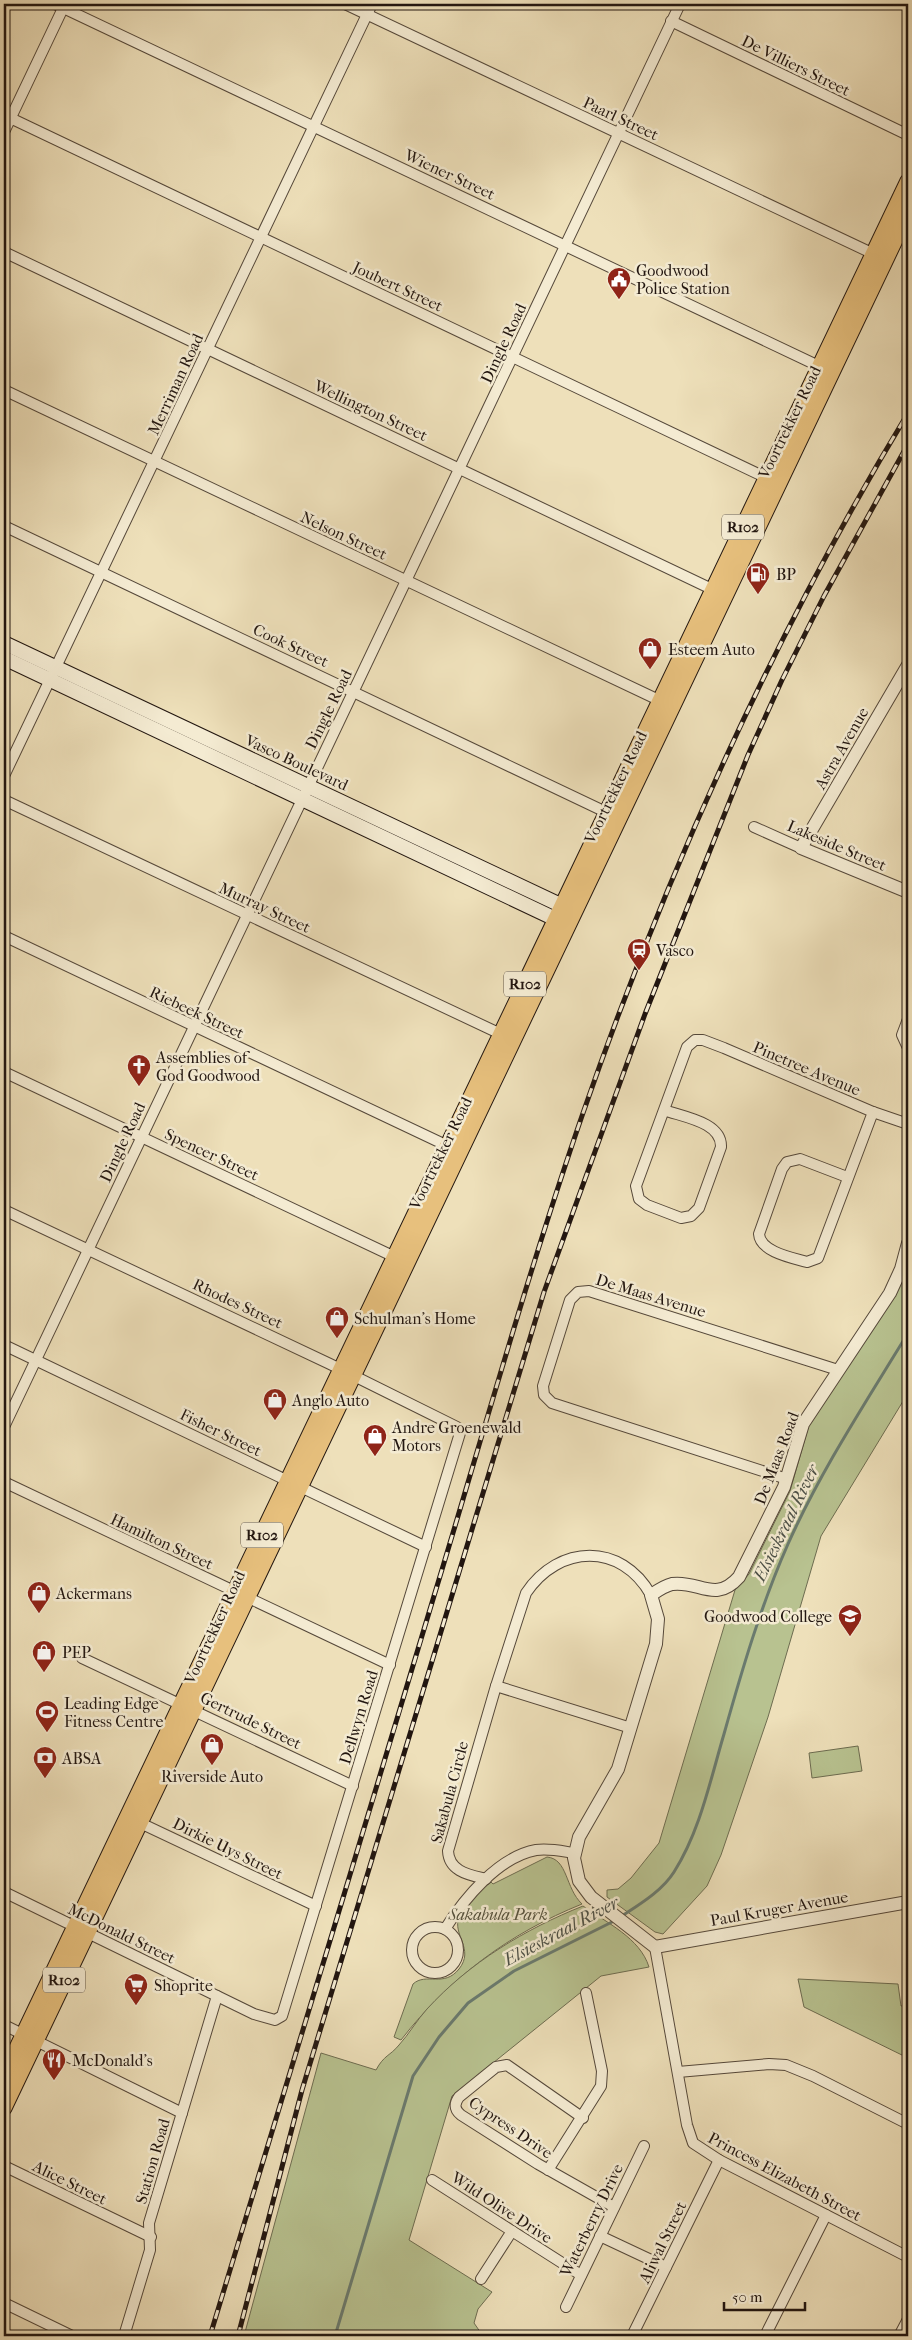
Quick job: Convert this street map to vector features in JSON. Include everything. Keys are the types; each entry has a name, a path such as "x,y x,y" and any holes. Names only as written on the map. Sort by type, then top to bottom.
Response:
{"main road":[{"name":"Voortrekker Road","path":"4,2108 29,2039 880,256 908,181"},
{"name":"Voortrekker Road","path":"880,256 908,212"},
{"name":"Vasco Boulevard","path":"4,643 52,674 302,800 566,916"},
{"name":"Vasco Boulevard","path":"4,658 52,674 308,786 566,916"},
{"name":"Voortrekker Road","path":"4,2075 29,2039"}],"street":[{"name":"Paarl Street","path":"344,4 880,256"},
{"name":"Merriman Road","path":"4,776 372,4"},
{"name":"Dingle Road","path":"4,1427 680,4"},
{"path":"4,132 7,117 61,5"},
{"name":"Wiener Street","path":"61,5 826,370"},
{"name":"De Villiers Street","path":"671,22 908,135"},
{"name":"Joubert Street","path":"7,117 773,481"},
{"name":"Wellington Street","path":"4,252 720,593"},
{"name":"Nelson Street","path":"4,390 667,704"},
{"name":"Cook Street","path":"4,526 614,815"},
{"name":"Astra Avenue","path":"801,848 908,665"},
{"name":"Murray Street","path":"4,800 508,1037"},
{"name":"Lakeside Street","path":"754,827 908,892"},
{"name":"Riebeek Street","path":"4,936 454,1149"},
{"path":"908,1019 902,1035 908,1048"},
{"name":"Pinetree Avenue","path":"664,1110 687,1047 695,1040 703,1040 873,1112 908,1124"},
{"name":"Spencer Street","path":"4,1072 400,1260"},
{"path":"664,1110 707,1126 714,1130 721,1140 721,1147 699,1208 696,1213 686,1218 648,1205 639,1200 636,1191 664,1110"},
{"path":"847,1177 800,1159 787,1162 782,1168 760,1234 762,1243 770,1249 799,1260 807,1262 816,1260 823,1247 847,1177 873,1112"},
{"name":"Rhodes Street","path":"4,1210 347,1372 457,1427"},
{"name":"De Maas Road","path":"651,1595 670,1585 681,1584 718,1591 735,1582 745,1568 787,1479 803,1424 890,1293 901,1269 908,1243"},
{"name":"De Maas Avenue","path":"787,1479 552,1403 544,1395 543,1386 570,1300 578,1292 589,1291 838,1370"},
{"name":"Fisher Street","path":"4,1346 426,1547"},
{"name":"Dellwyn Road","path":"282,2016 460,1436 457,1427"},
{"name":"Hamilton Street","path":"4,1482 390,1665"},
{"name":"Sakabula Circle","path":"486,1879 469,1875 456,1868 451,1862 448,1851 496,1686 526,1593 535,1579 545,1571 574,1557 600,1556 614,1561 631,1571 651,1595 657,1614 658,1631 616,1774 583,1828 574,1853 578,1881 595,1901 655,1947"},
{"name":"Gertrude Street","path":"82,1658 188,1706 353,1786"},
{"path":"496,1686 631,1728"},
{"name":"Dirkie Uys Street","path":"134,1820 316,1906"},
{"path":"445,1929 461,1905 486,1879 512,1860 535,1850 554,1849 574,1853"},
{"name":"McDonald Street","path":"4,1892 266,2018 275,2020 282,2016"},
{"name":"Paul Kruger Avenue","path":"655,1947 908,1902"},
{"path":"433,1927 445,1929 457,1942 459,1951 457,1960 452,1967 444,1972 435,1974 426,1972 414,1961 413,1945 416,1938 426,1929 433,1927"},
{"name":"Princess Elizabeth Street","path":"655,1947 689,2135 693,2143 719,2160 908,2257"},
{"path":"548,2170 583,2118 598,2093 603,2079 586,1993"},
{"name":"Station Road","path":"124,2336 150,2250 149,2223 217,1996"},
{"path":"4,2025 182,2113"},
{"path":"678,2072 769,2064 786,2065 814,2076 908,2124"},
{"name":"Cypress Drive","path":"583,2118 507,2065 496,2067 459,2097 455,2104 458,2112 548,2170 614,2207"},
{"name":"Waterberry Drive","path":"566,2307 644,2146"},
{"name":"Aliwal Street","path":"632,2336 719,2160"},
{"name":"Alice Street","path":"4,2166 150,2237"},
{"name":"Wild Olive Drive","path":"432,2180 581,2275"},
{"path":"765,2336 826,2214"},
{"path":"481,2279 512,2231"},
{"path":"600,2236 666,2267"},
{"path":"4,2303 72,2336"},
{"path":"899,2336 908,2319"}],"green space":[{"path":"908,1262 908,1393 821,1536 768,1717 721,1855 707,1886 663,1934 655,1932 607,1897 607,1890 618,1889 631,1878 659,1843 735,1590 749,1574 790,1491 809,1425"},
{"path":"858,1746 862,1771 812,1778 809,1753"},
{"name":"Sakabula Park","path":"547,1857 559,1863 572,1890 582,1904 506,1943 460,1977 439,1997 401,2040 394,2037 413,1984 424,1979 447,1978 459,1969 463,1962 465,1955 458,1924 459,1917 469,1902 491,1882 493,1884"},
{"path":"583,1906 630,1939 645,1957 649,1967 601,1976 452,2096 409,2240 492,2292 478,2309 474,2323 483,2336 244,2336 321,2053 376,2070 382,2061 403,2041 427,2009 461,1977 480,1962 519,1937 540,1925"},
{"path":"798,1979 898,1984 901,2006 908,2005 908,2058 804,2007"}],"waterway":[{"name":"Elsieskraal River","path":"622,1916 650,1897 669,1879 691,1840 704,1805 753,1638 778,1567 829,1463 908,1333"},
{"name":"Elsieskraal River","path":"335,2336 413,2076 439,2037 468,2003 514,1971 614,1921"}],"railway":[{"path":"210,2336 525,1293 583,1113 616,1022 688,843 769,667 859,496 908,413"},
{"path":"238,2336 302,2090 544,1292 645,1014 748,755 782,680 824,596 908,444"}],"place":[{"name":"Goodwood Police Station","path":"619,300"},
{"name":"BP","path":"758,595"},
{"name":"Esteem Auto","path":"650,670"},
{"name":"Vasco","path":"639,971"},
{"name":"Assemblies of God Goodwood","path":"139,1087"},
{"name":"Schulman's Home","path":"337,1339"},
{"name":"Anglo Auto","path":"275,1421"},
{"name":"Andre Groenewald Motors","path":"375,1457"},
{"name":"Ackermans","path":"39,1614"},
{"name":"Goodwood College","path":"850,1637"},
{"name":"PEP","path":"44,1673"},
{"name":"Leading Edge Fitness Centre","path":"47,1733"},
{"name":"Riverside Auto","path":"212,1766"},
{"name":"ABSA","path":"45,1779"},
{"name":"Shoprite","path":"136,2006"},
{"name":"McDonald's","path":"54,2081"}]}
